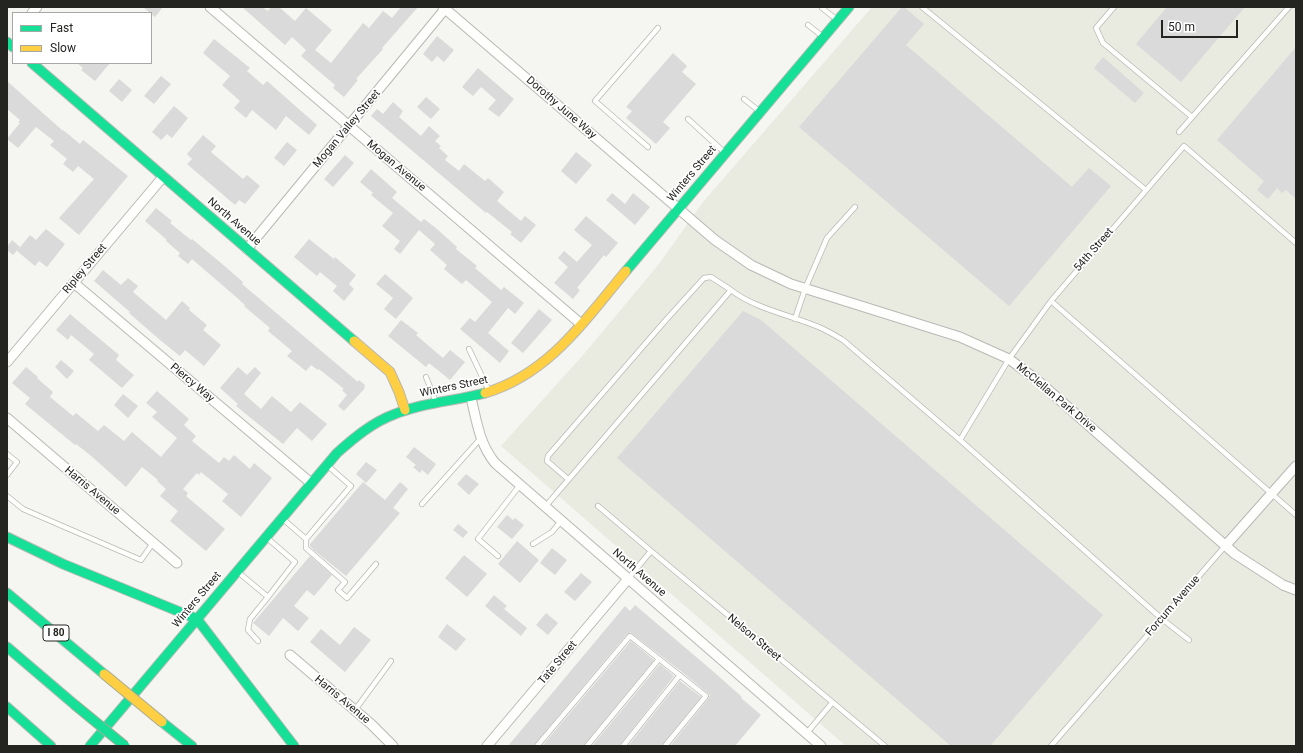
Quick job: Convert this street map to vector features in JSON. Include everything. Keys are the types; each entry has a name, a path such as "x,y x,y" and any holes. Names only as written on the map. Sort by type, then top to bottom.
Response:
{"main road":[{"name":"Winters Street","path":"90,746 326,465 353,438 385,418 405,410 471,398 509,385 543,364 564,344 848,7"},
{"name":"North Avenue","path":"33,64 390,372 405,410"},
{"path":"7,537 63,564 197,619 294,746"},
{"name":"I 80","path":"7,593 192,746"},
{"path":"7,647 125,746"},
{"path":"7,707 51,746"}],"street":[{"name":"Mogan Avenue","path":"210,7 581,324"},
{"name":"Mogan Valley Street","path":"247,249 349,127 444,8"},
{"name":"Dorothy June Way","path":"444,8 678,209"},
{"name":"Ripley Street","path":"7,362 163,177"},
{"name":"McClellan Park Drive","path":"678,209 715,240 751,265 791,284 960,337 1009,359 1038,380 1235,554 1283,585 1296,590"},
{"name":"Piercy Way","path":"74,283 311,483"},
{"name":"North Avenue","path":"471,398 481,438 487,453 495,463 820,746"},
{"name":"Harris Avenue","path":"7,418 176,563"},
{"name":"Forcum Avenue","path":"1226,545 1296,466"},
{"name":"Tate Street","path":"487,746 628,579"},
{"name":"Harris Avenue","path":"290,655 371,724 393,746"}],"lane":[{"path":"922,7 1146,190"},
{"path":"1114,7 1096,28 1103,43 1192,117"},
{"path":"1179,132 1289,7"},
{"path":"822,8 837,21"},
{"path":"808,25 823,37"},
{"path":"648,147 596,101 658,28"},
{"path":"744,99 760,112"},
{"path":"688,119 726,153"},
{"name":"54th Street","path":"960,440 1009,359 1051,301 1184,146 1296,243"},
{"path":"795,319 805,289 827,238 855,207"},
{"path":"568,479 548,461 548,456 704,278 711,277 750,300 820,328 843,340 960,440 1162,619 1189,640"},
{"path":"545,507 731,290"},
{"path":"1051,301 1295,513"},
{"path":"469,349 490,392"},
{"path":"426,377 436,404"},
{"path":"422,504 481,438"},
{"path":"7,454 17,462 7,475"},
{"path":"326,465 351,486 306,539 306,548 345,582 338,590 347,598 376,564"},
{"path":"498,556 478,539 520,486"},
{"path":"7,496 24,509 141,560 153,542"},
{"name":"Nelson Street","path":"598,506 651,552 885,746"},
{"path":"282,518 306,539"},
{"path":"532,544 552,532 561,521"},
{"path":"258,641 248,630 250,619 295,562 266,537"},
{"name":"Forcum Avenue","path":"1050,746 1226,545"},
{"path":"628,579 651,552"},
{"path":"237,571 268,597"},
{"path":"537,746 630,636 706,696 665,746"},
{"path":"586,746 659,659"},
{"path":"355,710 391,661"},
{"path":"623,746 680,675"},
{"path":"806,734 832,703"}],"shaded area":[{"path":"872,7 1296,7 1296,746 846,746 501,446 583,355 659,264 703,202"}],"building":[{"path":"143,7 163,7 155,17 152,14 152,12 149,12"},
{"path":"242,7 262,7 268,11 271,7 279,7 295,21 306,8 332,30 315,50 331,63 363,23 369,28 383,11 392,18 401,7 418,7 356,79 358,80 344,97 333,88 335,85 301,56 306,50 292,37 285,45"},
{"path":"902,7 904,7 924,24 906,45 1072,187 1089,168 1111,186 1009,306 799,127"},
{"path":"1167,7 1245,7 1181,82 1136,44"},
{"path":"437,36 454,50 444,62 437,56 432,62 423,54"},
{"path":"214,39 250,68 247,71 263,85 267,81 317,125 309,135 286,116 276,130 252,110 246,118 234,108 240,101 222,85 230,76 203,53"},
{"path":"1296,47 1296,199 1286,190 1282,193 1277,188 1268,199 1257,190 1264,181 1217,140"},
{"path":"673,53 687,66 682,72 696,84 663,122 670,128 656,144 626,118 632,111 626,107"},
{"path":"1103,57 1144,93 1135,103 1094,68"},
{"path":"78,64 109,64 95,81 81,70 83,68"},
{"path":"478,68 514,99 499,117 488,109 496,100 481,87 473,96 462,87"},
{"path":"161,76 171,84 154,104 144,96"},
{"path":"119,79 132,90 122,102 109,91"},
{"path":"7,81 63,131 80,144 83,140 128,176 79,235 59,218 94,179 78,166 73,172 63,164 67,159 50,145 54,141 36,127 18,148 7,139 20,123 18,122 20,120 7,109"},
{"path":"426,97 440,109 431,119 417,107"},
{"path":"393,102 403,111 399,117 421,136 429,126 440,136 435,141 441,146 439,148 448,156 445,160 459,171 464,164 485,181 488,178 504,192 497,201 521,221 525,216 536,225 521,243 510,234 512,232 487,212 486,213 371,116 377,109 383,114"},
{"path":"174,106 188,118 172,138 167,134 161,140 152,132"},
{"path":"203,135 216,146 211,152 243,179 247,175 260,186 245,204 239,200 235,205 187,164 192,159 187,154"},
{"path":"287,142 297,150 284,166 274,158"},
{"path":"576,152 592,165 576,184 561,171"},
{"path":"345,155 354,163 333,187 324,179"},
{"path":"371,169 397,192 392,198 421,222 424,219 437,229 457,247 456,249 477,266 475,268 501,290 504,287 524,303 515,314 508,308 488,333 509,351 500,363 460,329 470,318 475,322 492,302 466,280 462,284 444,269 447,265 430,250 435,244 419,230 400,254 394,249 400,241 382,226 393,213 371,195 373,193 360,182"},
{"path":"612,193 625,204 633,193 650,207 635,225 606,200"},
{"path":"156,208 172,221 170,223 191,240 192,239 243,282 242,284 358,382 359,380 365,385 365,388 344,411 338,406 347,395 342,390 344,389 319,369 318,370 311,365 306,371 287,356 292,351 268,331 270,328 192,259 188,264 178,256 180,253 145,221"},
{"path":"586,216 618,243 606,257 604,255 577,288 580,290 573,299 554,283 568,267 558,258 564,251 577,262 592,245 574,230"},
{"path":"46,229 65,244 47,267 39,261 35,266 17,251 30,235 36,240"},
{"path":"309,239 334,259 335,257 356,275 349,284 354,289 344,301 333,291 337,286 320,272 317,276 294,257"},
{"path":"12,240 20,247 13,255 7,250 7,247"},
{"path":"103,270 121,285 128,278 138,286 133,292 166,320 182,301 190,308 189,310 207,325 203,330 221,345 204,366 185,350 180,356 94,281"},
{"path":"385,274 413,298 396,319 384,309 393,298 376,284"},
{"path":"539,309 552,320 523,353 511,343"},
{"path":"743,311 761,320 1103,615 990,746 951,746 617,458"},
{"path":"70,314 119,355 116,360 134,375 122,388 89,360 94,354 71,335 68,340 56,330"},
{"path":"401,320 418,333 416,335 443,358 450,350 465,362 450,380 429,363 426,367 388,336"},
{"path":"61,360 74,371 67,379 55,367"},
{"path":"26,367 53,392 50,397 73,416 76,413 98,431 104,425 124,441 132,432 161,457 177,438 152,417 157,412 146,403 157,391 189,419 184,425 196,436 192,441 219,463 224,457 229,461 234,455 250,469 254,463 272,478 241,517 222,501 228,494 201,472 199,475 197,473 183,489 188,493 186,496 225,529 206,551 170,521 178,511 160,496 166,489 157,481 158,480 142,467 126,487 90,455 76,444 75,445 25,404 30,398 12,383"},
{"path":"238,367 247,375 255,367 261,373 244,394 261,409 272,396 291,412 300,402 327,424 312,441 297,428 283,444 236,406 238,404 220,388"},
{"path":"123,394 138,406 128,418 114,405"},
{"path":"414,447 436,464 428,475 422,470 420,473 413,467 416,465 406,457"},
{"path":"366,462 377,470 366,483 356,474"},
{"path":"466,474 479,484 469,495 457,484"},
{"path":"363,482 385,500 400,482 408,489 393,508 400,513 346,576 315,551 310,544"},
{"path":"507,515 513,520 515,518 524,525 512,539 497,527"},
{"path":"458,524 468,532 463,538 453,530"},
{"path":"517,541 539,560 520,583 498,564"},
{"path":"552,548 567,560 555,575 540,563"},
{"path":"464,555 487,574 467,597 445,578"},
{"path":"310,556 332,575 314,596 307,590 294,606 309,618 298,631 283,618 269,636 253,623"},
{"path":"581,573 592,582 575,601 564,592"},
{"path":"494,595 507,606 504,609 527,628 521,636 485,606"},
{"path":"635,605 715,673 761,715 735,746 670,746 710,695 630,632 533,746 508,746 625,606 630,611"},
{"path":"546,613 558,623 548,635 536,625"},
{"path":"447,624 466,639 456,651 438,637"},
{"path":"354,627 371,640 345,672 310,642 321,629 340,645"},
{"path":"631,641 654,660 583,746 542,746"},
{"path":"660,664 674,676 619,746 592,746"},
{"path":"680,681 701,697 661,746 628,746"}],"traffic: fast":[{"path":"626,271 849,7"},
{"path":"7,42 12,46"},
{"path":"33,64 354,341"},
{"path":"90,746 337,453 357,436 387,417 429,404 485,393"},
{"path":"7,537 63,564 197,619 294,746"},
{"path":"7,593 104,674"},
{"path":"7,647 75,705"},
{"path":"75,705 125,746"},
{"path":"7,707 51,746"},
{"path":"162,722 192,746"}],"traffic: slow":[{"path":"485,393 508,384 528,373 547,359 580,326 626,271"},
{"path":"354,341 390,372 405,410"},
{"path":"104,674 162,722"}]}
